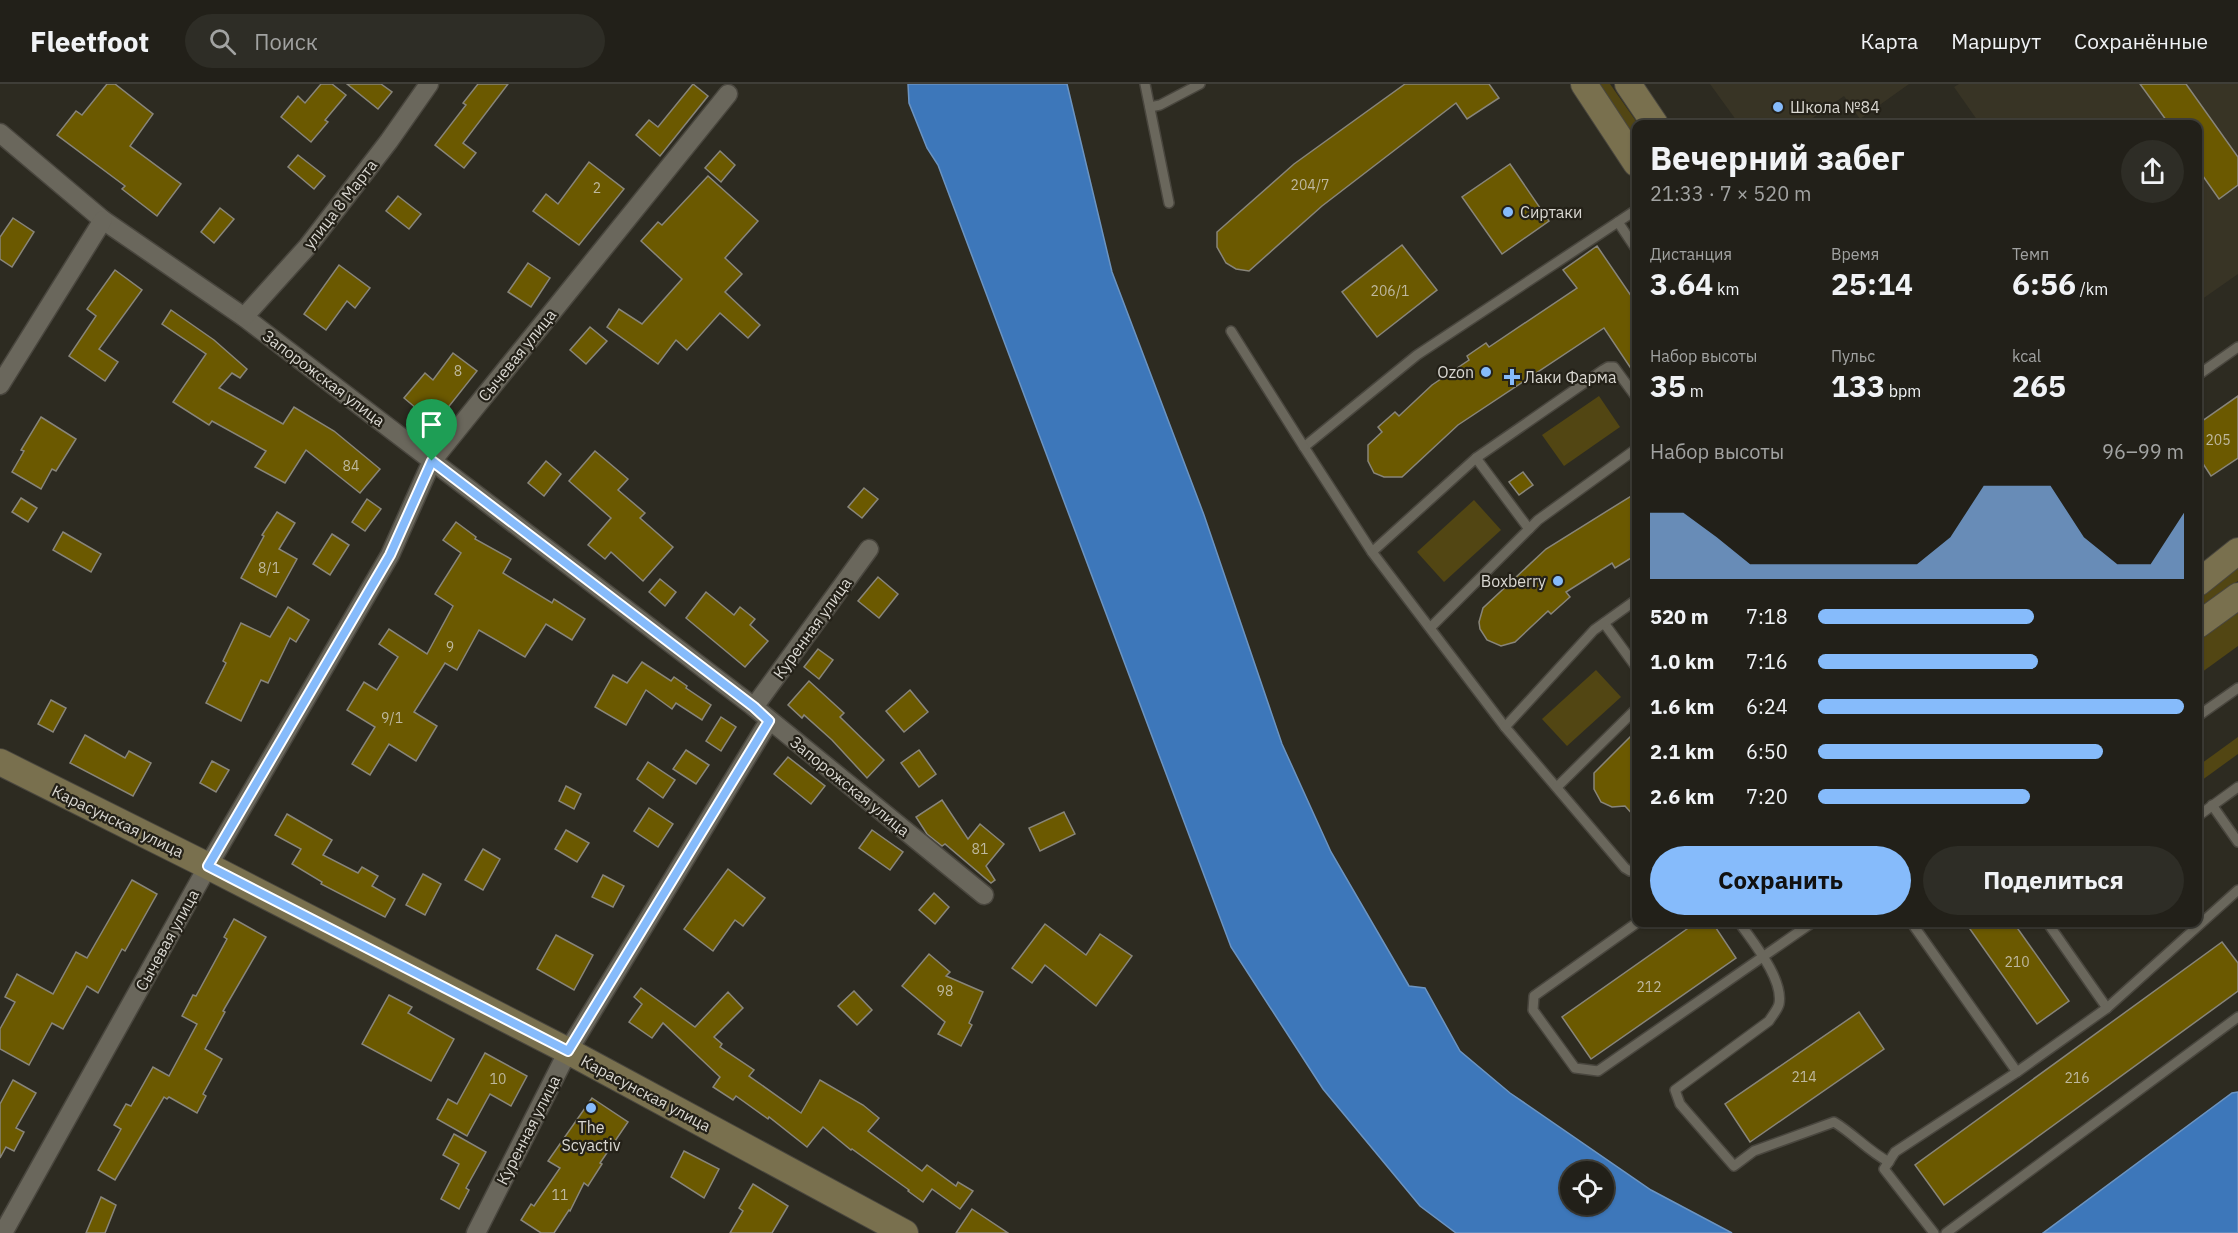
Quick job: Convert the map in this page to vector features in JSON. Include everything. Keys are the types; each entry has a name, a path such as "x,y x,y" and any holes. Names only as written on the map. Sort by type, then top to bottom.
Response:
{"street":[{"name":"улица 8 Марта","path":"244,317 308,246 389,141 429,84"},
{"path":"1584,84 1632,157"},
{"path":"1628,84 1652,120"},
{"name":"Сычевая улица","path":"3,1233 208,866 390,555 432,461 728,94"},
{"name":"Запорожская улица","path":"0,133 103,220 244,317 754,707 984,895"},
{"path":"0,385 103,220"},
{"name":"Куренная улица","path":"754,707 869,549"},
{"path":"2202,580 2238,551"},
{"path":"2202,622 2238,597"},
{"name":"Куренная улица","path":"476,1233 568,1051 769,721"},
{"name":"Карасунская улица","path":"0,762 568,1051 904,1233"}],"lane":[{"path":"1145,84 1169,203"},
{"path":"1150,107 1160,105 1200,84"},
{"path":"1305,447 1417,356 1632,213"},
{"path":"1618,222 1632,243"},
{"path":"1231,331 1372,552 1505,727 1625,868 1632,871"},
{"path":"2202,372 2238,347"},
{"path":"1372,552 1476,458 1608,367 1614,367 1619,372 1632,392"},
{"path":"1431,627 1538,520 1632,452"},
{"path":"1476,458 1529,529"},
{"path":"1505,727 1594,630 1632,603"},
{"path":"1604,623 1632,662"},
{"path":"2202,713 2238,688"},
{"path":"1557,787 1632,713"},
{"path":"2202,813 2238,787"},
{"path":"2212,806 2238,842"},
{"path":"2202,922 2238,890"},
{"path":"1632,926 1534,996 1533,1010 1575,1068 1598,1071 1806,927"},
{"path":"1742,927 1763,957 1778,988 1779,1005 1769,1021 1676,1090 1680,1104 1734,1166 1754,1151 1834,1122 1848,1130 1874,1154 1889,1162"},
{"path":"1915,927 2017,1072"},
{"path":"2050,927 2107,1008"},
{"path":"1934,1233 1884,1169 1895,1152 2017,1072 2107,1008 2197,927"},
{"path":"1946,1233 2238,1017"}],"shaded area":[{"path":"1596,84 1610,84 1635,120 1632,120 1632,137"},
{"name":"Школа №84","path":"1710,84 1909,84 1860,119 1844,96 1810,120 1736,120"},
{"path":"1959,84 2238,84 2238,274 2202,299 2202,120 1977,120 1954,87"},
{"path":"1599,396 1620,427 1564,466 1542,435"},
{"path":"1474,500 1501,530 1444,582 1417,552"},
{"path":"2238,567 2238,581 2202,606 2202,591"},
{"path":"2238,612 2238,646 2202,672 2202,638"},
{"path":"1596,670 1621,697 1567,746 1542,719"},
{"path":"2238,737 2238,754 2202,780 2202,763"}],"water":[{"path":"908,84 1067,84 1112,272 1204,515 1282,744 1331,852 1409,986 1425,988 1460,1051 1510,1093 1609,1161 1560,1161 1560,1215 1614,1215 1614,1165 1651,1190 1732,1233 1456,1233 1420,1206 1323,1089 1231,947 938,165 927,148 909,103"},
{"path":"2238,1092 2238,1233 2043,1233 2232,1093"}],"building":[{"path":"107,84 115,84 153,114 130,146 181,184 157,216 122,189 125,186 57,135 76,111 82,115"},
{"path":"321,84 332,84 346,95 325,120 328,122 311,142 281,117 298,96 305,103"},
{"path":"347,84 381,84 392,92 378,109"},
{"path":"478,84 508,84 463,143 476,153 464,168 435,145 466,105 463,103"},
{"path":"693,84 708,96 660,156 636,135 649,120 658,127"},
{"path":"1405,84 1489,84 1499,98 1467,119 1456,103 1322,206 1249,271 1236,269 1226,263 1217,247 1217,232 1294,164"},
{"path":"2140,84 2186,84 2238,157 2238,185 2219,199 2202,175 2202,120 2166,120"},
{"path":"720,151 735,165 721,182 705,168"},
{"path":"298,155 325,176 314,189 288,167"},
{"path":"589,162 624,189 579,245 533,211 546,194 558,204"},
{"path":"1510,164 1549,221 1502,254 1462,197"},
{"path":"708,176 758,221 725,258 742,274 725,292 760,325 748,338 720,313 687,350 676,340 658,364 607,327 619,309 642,324 682,279 641,241 658,222 662,225"},
{"path":"398,196 421,214 409,229 386,211"},
{"path":"220,208 234,219 214,243 201,232"},
{"path":"13,218 34,232 12,267 0,259 0,237"},
{"path":"1402,245 1437,290 1377,337 1342,292"},
{"path":"1597,246 1632,297 1632,370 1604,328 1458,425 1402,477 1384,477 1374,473 1368,461 1368,445 1382,432 1378,427 1395,412 1399,416 1432,385 1469,360 1467,356 1486,343 1489,347 1577,288 1563,270"},
{"path":"528,263 550,278 531,307 508,292"},
{"path":"339,265 370,288 355,308 347,301 326,330 304,314"},
{"path":"115,270 142,290 99,349 118,362 105,381 69,356 96,316 87,309"},
{"path":"171,310 214,340 247,369 240,378 232,373 219,388 283,424 294,407 334,431 380,469 360,493 306,450 285,483 255,467 266,451 212,421 209,425 173,402 206,354 162,324"},
{"path":"590,327 607,341 586,364 570,350"},
{"path":"453,353 477,371 435,424 404,398 425,373 433,380"},
{"path":"2238,396 2238,458 2211,476 2202,462 2202,421"},
{"path":"41,417 76,439 56,471 52,469 41,489 12,472 24,451 21,450"},
{"path":"595,451 628,479 618,490 645,513 640,518 673,547 643,581 611,552 605,559 588,545 611,518 569,481"},
{"path":"546,461 561,474 544,496 528,483"},
{"path":"1523,472 1533,485 1519,495 1509,482"},
{"path":"864,488 878,499 862,518 848,507"},
{"path":"1632,495 1632,557 1615,568 1612,563 1566,592 1570,597 1551,614 1548,611 1515,642 1501,646 1487,640 1480,629 1479,622 1483,608 1546,549"},
{"path":"21,498 37,508 28,522 12,512"},
{"path":"367,499 381,509 365,531 352,522"},
{"path":"277,512 295,523 279,549 297,559 276,597 241,578 264,536 262,535"},
{"path":"456,522 476,537 475,539 511,559 503,573 552,603 554,599 585,619 572,640 546,624 525,657 479,630 457,670 445,663 414,712 437,726 416,761 389,744 370,775 352,764 375,727 347,710 364,682 377,690 398,657 379,644 389,629 427,654 453,606 435,594 461,553 443,540"},
{"path":"63,532 101,554 91,572 53,550"},
{"path":"332,534 349,545 330,575 313,564"},
{"path":"878,577 898,594 879,618 858,601"},
{"path":"660,579 676,592 665,606 649,592"},
{"path":"706,592 734,615 740,607 755,619 750,625 768,641 745,667 686,618"},
{"path":"288,607 309,620 296,642 290,638 268,683 261,680 241,721 206,703 226,663 223,661 241,623 270,637"},
{"path":"818,649 833,660 819,679 804,667"},
{"path":"642,662 671,681 674,677 711,705 702,720 676,703 672,709 646,690 626,725 595,707 613,675 627,683"},
{"path":"809,681 844,713 840,717 884,760 867,778 832,740 804,715 802,718 788,705"},
{"path":"910,690 928,712 904,732 886,711"},
{"path":"51,700 66,708 53,732 38,724"},
{"path":"721,717 736,727 721,751 706,741"},
{"path":"85,735 125,758 129,751 151,763 133,796 70,763"},
{"path":"1632,735 1632,814 1625,806 1612,807 1601,802 1594,789 1594,773"},
{"path":"686,750 709,765 696,784 673,769"},
{"path":"919,750 936,774 919,787 901,763"},
{"path":"788,757 825,786 811,804 774,774"},
{"path":"212,761 229,770 216,792 200,783"},
{"path":"648,762 675,780 663,798 637,779"},
{"path":"566,786 581,794 574,809 559,801"},
{"path":"942,800 968,839 980,824 1004,844 986,866 995,880 991,883 945,844 942,846 927,834 916,817"},
{"path":"649,808 673,824 658,847 634,831"},
{"path":"1064,812 1075,834 1040,851 1029,828"},
{"path":"287,814 332,840 323,855 358,873 362,867 378,876 372,886 395,899 385,917 321,884 322,882 292,864 301,849 275,835"},
{"path":"566,830 589,843 577,862 555,849"},
{"path":"872,830 903,852 890,870 859,848"},
{"path":"483,849 500,859 483,890 465,880"},
{"path":"728,869 765,898 743,926 735,920 713,951 684,929"},
{"path":"423,874 441,884 425,915 406,905"},
{"path":"603,875 624,886 613,907 592,897"},
{"path":"132,880 157,894 125,951 122,949 98,993 87,986 63,1029 52,1023 29,1065 0,1049 0,1029 15,1002 5,997 17,974 53,994 76,952 87,958"},
{"path":"934,893 949,907 935,924 919,910"},
{"path":"234,919 266,937 223,1011 225,1012 205,1049 222,1059 203,1094 206,1096 197,1113 169,1097 167,1099 164,1097 115,1180 98,1170 121,1129 114,1125 126,1104 131,1106 153,1067 169,1076 197,1024 182,1016 193,995 196,996 227,939 224,937"},
{"path":"1045,924 1086,955 1100,934 1132,956 1096,1006 1045,965 1032,983 1012,968"},
{"path":"1690,927 1715,927 1736,958 1591,1059 1562,1017"},
{"path":"1969,927 2017,927 2069,1001 2037,1024"},
{"path":"556,935 593,955 574,990 537,969"},
{"path":"2222,942 2238,963 2238,991 1944,1205 1915,1165"},
{"path":"929,954 950,972 946,976 983,992 969,1023 972,1025 961,1046 938,1034 945,1022 902,986"},
{"path":"641,988 695,1027 728,992 743,1008 714,1037 722,1044 720,1047 754,1070 749,1076 801,1113 820,1080 863,1105 879,1118 868,1131 922,1171 927,1165 956,1186 958,1182 973,1191 960,1209 932,1189 923,1202 823,1127 807,1147 769,1117 768,1119 736,1096 733,1100 713,1087 720,1077 663,1023 652,1038 629,1022 642,1004 634,997"},
{"path":"854,991 872,1010 857,1025 838,1006"},
{"path":"389,995 412,1007 408,1013 454,1039 431,1081 362,1044"},
{"path":"1859,1012 1884,1049 1750,1142 1725,1104"},
{"path":"485,1053 527,1076 511,1106 490,1094 467,1136 437,1119 448,1099 457,1104"},
{"path":"13,1080 36,1093 16,1128 24,1132 14,1151 6,1147 0,1158 0,1104"},
{"path":"592,1098 628,1122 600,1163 602,1164 588,1186 584,1183 570,1211 554,1233 541,1233 521,1220 531,1204 534,1206 560,1168 548,1161"},
{"path":"454,1134 486,1152 466,1188 469,1190 459,1209 441,1199 459,1164 443,1155"},
{"path":"684,1151 719,1169 704,1198 671,1177"},
{"path":"753,1184 788,1206 772,1233 730,1233 743,1211 739,1208"},
{"path":"101,1197 116,1205 105,1233 86,1233"},
{"path":"972,1209 1008,1233 956,1233"}],"place":[{"name":"Школа №84","path":"1778,107"},
{"name":"Сиртаки","path":"1508,212"},
{"name":"Ozon","path":"1486,372"},
{"name":"Лаки Фарма","path":"1512,377"},
{"name":"Boxberry","path":"1558,581"},
{"name":"The Scyactiv","path":"591,1108"}],"route":[{"path":"432,461 754,707 769,721 568,1051 208,866 390,555 432,461"}]}
